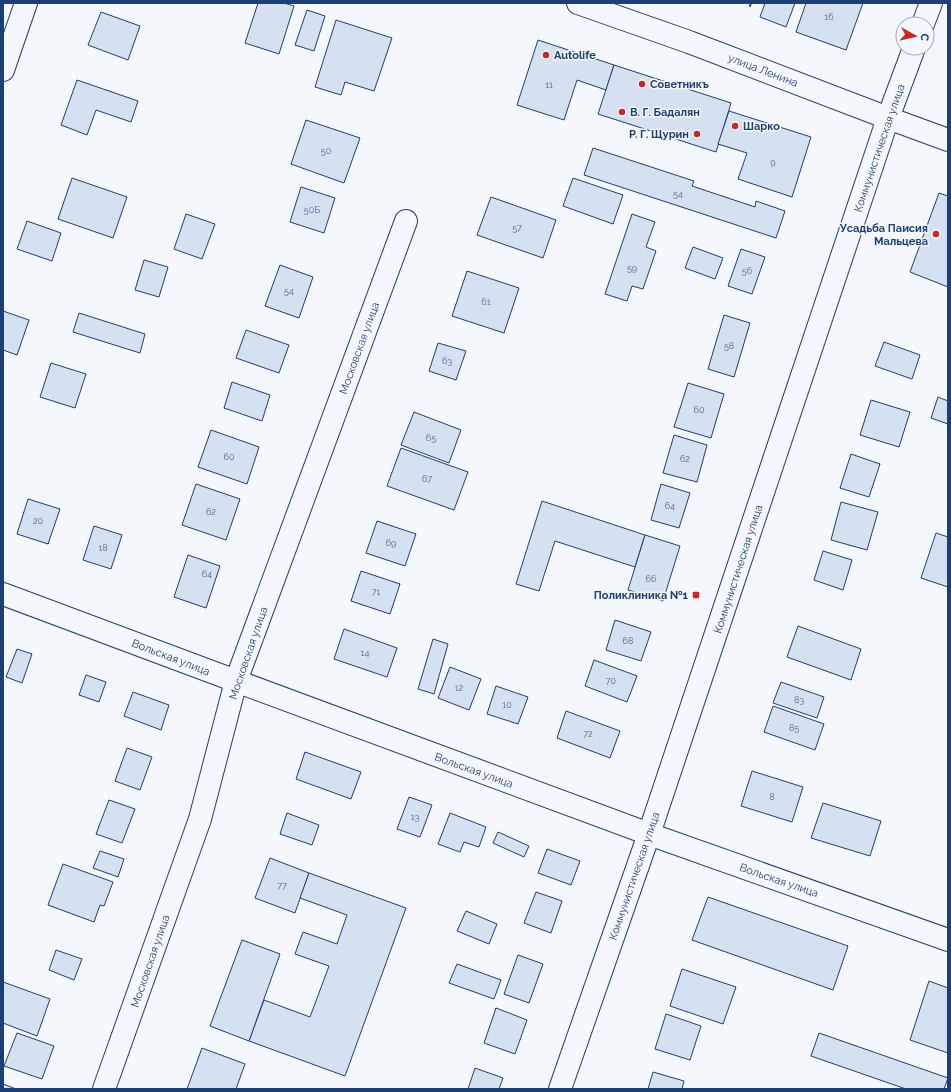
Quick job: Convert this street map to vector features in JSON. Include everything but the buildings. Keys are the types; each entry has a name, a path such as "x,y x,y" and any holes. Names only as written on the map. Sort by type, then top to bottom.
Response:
{"main road":[{"path":"3,70 26,3"},
{"name":"улица Ленина","path":"578,3 690,42 948,140"},
{"path":"926,16 931,3"},
{"name":"Коммунистическая улица","path":"560,1089 649,834 888,118 911,56"},
{"name":"Московская улица","path":"104,1089 200,819 236,682 406,221"},
{"name":"Вольская улица","path":"3,594 236,682 649,834 948,940"}],"place":[{"name":"Autolife","path":"546,55"},
{"name":"Советникъ","path":"642,84"},
{"name":"В. Г. Бадалян","path":"622,112"},
{"name":"Шарко","path":"735,126"},
{"name":"Р. Г. Щурин","path":"697,134"},
{"name":"Усадьба Паисия Мальцева","path":"936,234"},
{"name":"Поликлиника №1","path":"696,595"}]}
